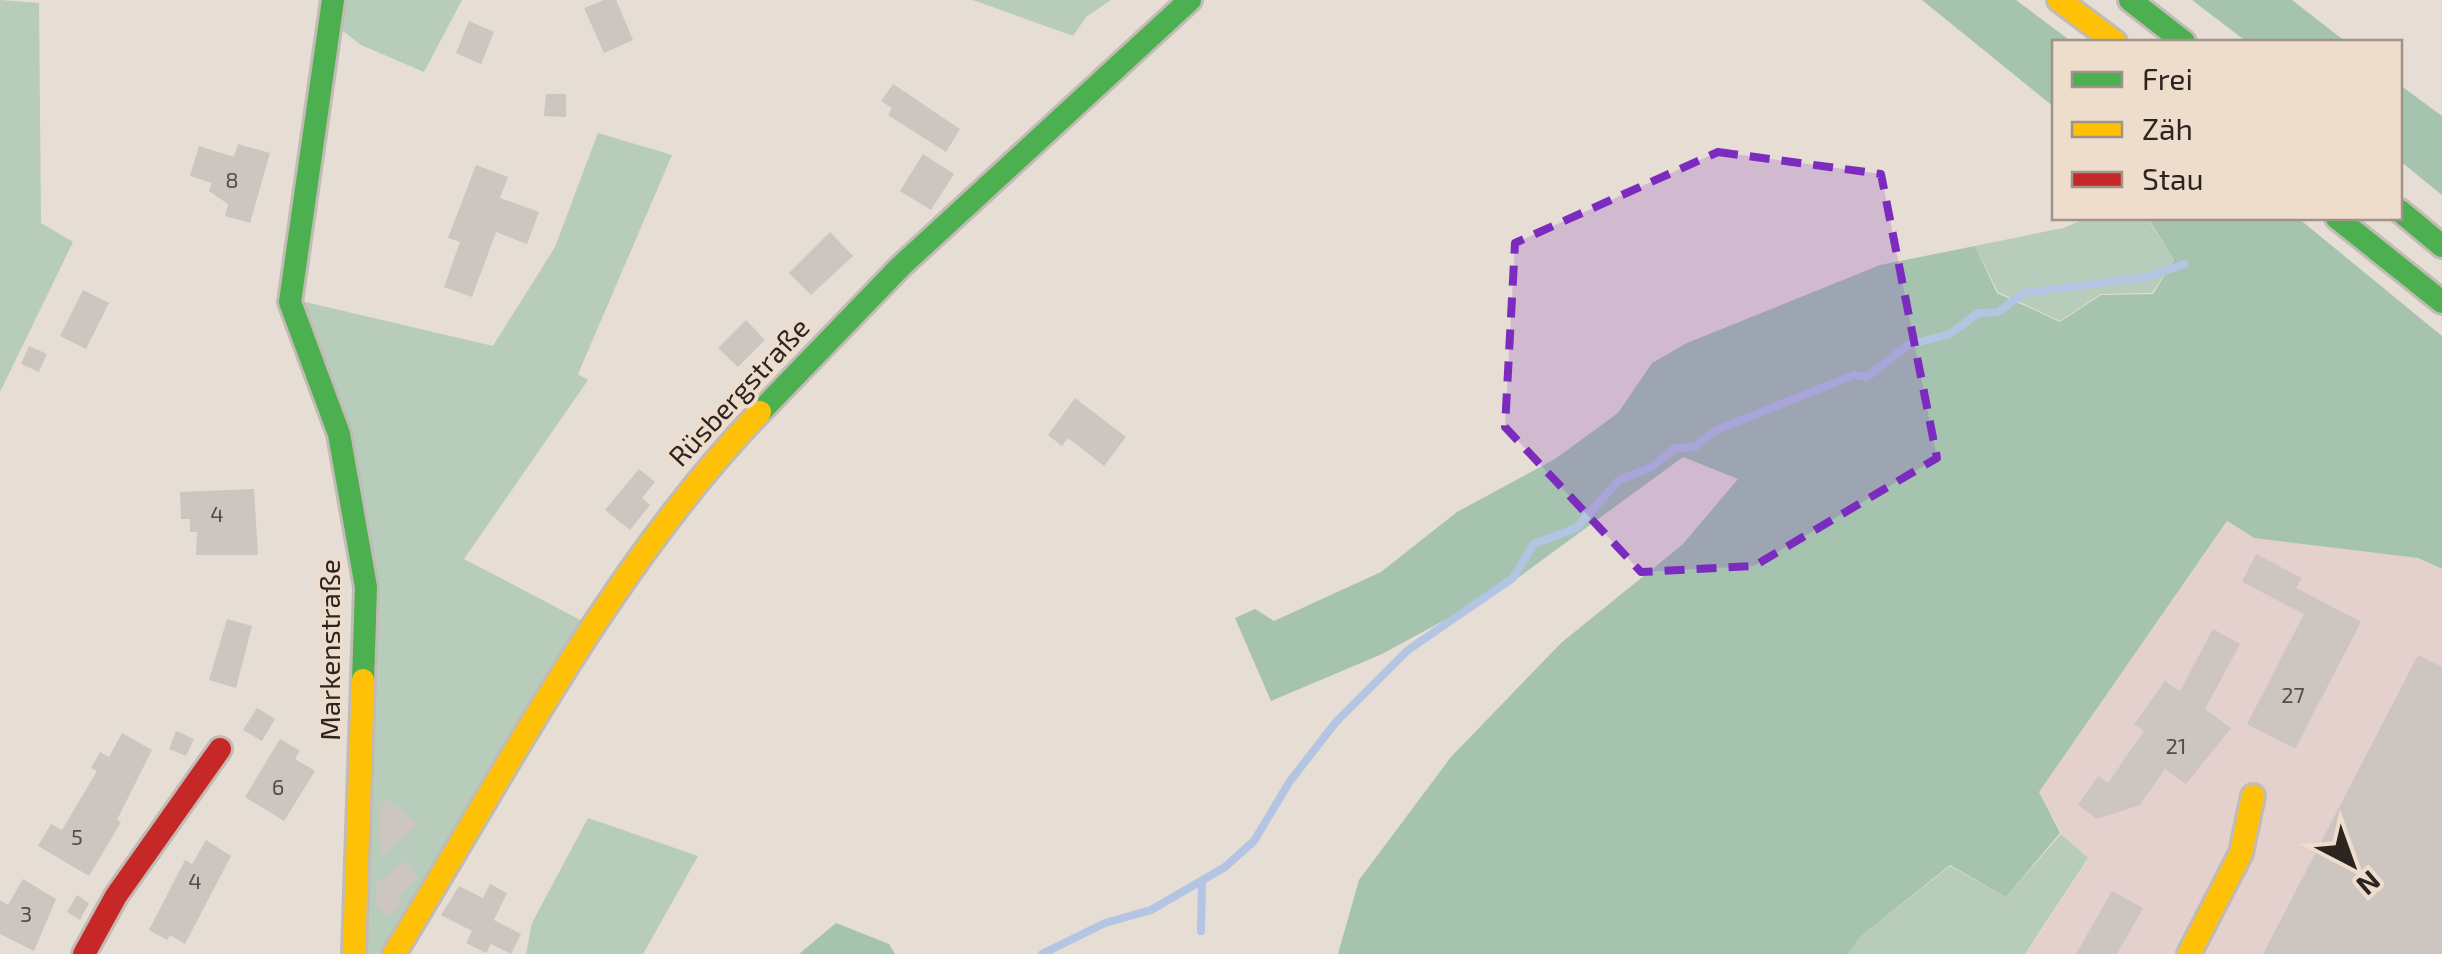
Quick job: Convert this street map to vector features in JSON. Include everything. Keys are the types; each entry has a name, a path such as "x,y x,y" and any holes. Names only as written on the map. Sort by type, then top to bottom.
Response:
{"main road":[{"name":"Markenstraße","path":"333,0 290,302 339,434 366,587 354,954"},
{"name":"Rüsbergstraße","path":"394,954 619,588 699,475 900,267 1190,0"},
{"path":"2059,0 2112,40"},
{"path":"2130,0 2181,40"},
{"path":"2402,214 2442,246"},
{"path":"2340,220 2442,302"},
{"path":"84,954 116,896 220,750"},
{"path":"2189,954 2241,853 2253,796"}],"highlighted area":[{"path":"1718,152 1881,174 1937,458 1754,566 1641,572 1505,427 1515,243"}],"shaded area":[{"path":"2227,522 2254,538 2417,558 2442,570 2442,954 2026,954 2088,859 2061,833 2039,792"}],"green space":[{"path":"0,0 39,3 41,223 73,242 0,392"},
{"path":"336,0 462,0 424,72 361,45 339,28"},
{"path":"973,0 1111,0 1086,17 1073,36"},
{"path":"1922,0 2016,0 2069,40 2052,40 2052,105"},
{"path":"2192,0 2292,0 2343,40 2244,40"},
{"path":"2402,86 2442,116 2442,195 2402,163"},
{"path":"598,133 672,155 578,374 588,380 464,559 588,624 379,954 367,954 373,588 301,301 493,346 555,247"},
{"path":"2082,220 2148,220 2174,260 2152,293 2101,294 2060,321 1998,292 1975,246 2063,228"},
{"path":"2149,220 2300,220 2442,336 2442,569 2418,558 2254,538 2227,521 2039,792 2060,833 2006,897 1950,865 1860,937 1848,954 1338,954 1359,880 1451,757 1561,643 1682,545 1738,479 1683,457 1504,588 1382,654 1271,701 1235,618 1255,609 1274,621 1381,572 1457,512 1555,459 1618,413 1652,363 1687,343 1880,265 1975,246 1997,293 2060,322 2101,295 2153,294 2174,260"},
{"path":"588,818 698,856 643,954 526,954 532,923"},
{"path":"2061,834 2088,858 2025,954 1848,954 1860,937 1950,866 2006,897"},
{"path":"836,923 889,944 895,954 799,954"}],"building":[{"path":"616,0 633,40 604,53 584,8"},
{"path":"469,21 494,32 481,64 456,53"},
{"path":"893,84 960,129 946,152 888,115 892,108 881,101"},
{"path":"546,94 566,94 566,117 544,116"},
{"path":"238,144 270,153 250,223 225,216 228,204 209,191 212,183 190,176 199,146 234,157"},
{"path":"923,154 954,174 931,210 900,191"},
{"path":"476,165 508,177 500,198 539,212 527,244 496,232 472,297 444,287 460,242 448,238"},
{"path":"830,232 853,256 811,295 789,273"},
{"path":"83,290 109,303 86,349 60,336"},
{"path":"746,320 765,340 738,367 718,348"},
{"path":"29,346 47,354 39,372 21,364"},
{"path":"1075,398 1126,437 1104,466 1068,438 1062,446 1048,435"},
{"path":"639,469 655,482 642,498 650,505 630,530 605,510"},
{"path":"254,489 258,555 196,555 197,532 190,532 190,519 181,519 180,492"},
{"path":"2256,554 2302,578 2296,588 2361,622 2295,749 2247,724 2304,614 2242,582"},
{"path":"227,619 252,626 236,688 209,680"},
{"path":"2213,629 2240,644 2205,709 2231,728 2186,784 2165,769 2140,805 2097,819 2078,805 2098,776 2108,783 2144,731 2134,724 2165,681 2180,691"},
{"path":"2418,655 2442,667 2442,954 2263,954"},
{"path":"257,708 275,719 262,741 243,730"},
{"path":"176,731 194,739 186,756 169,749"},
{"path":"122,733 152,750 117,820 121,822 89,876 38,846 51,824 62,830 97,771 91,768 100,752 109,757"},
{"path":"280,739 300,751 295,759 315,771 284,821 245,797"},
{"path":"388,799 417,825 381,857 379,807"},
{"path":"206,840 231,856 185,944 170,935 167,940 149,930 185,860 192,864"},
{"path":"403,860 418,877 398,897 402,902 389,918 376,905 376,884"},
{"path":"23,879 56,899 34,951 0,934 0,900 8,905"},
{"path":"490,884 507,893 494,920 521,934 511,954 491,944 486,953 466,943 472,931 441,915 459,886 483,898"},
{"path":"2112,891 2143,908 2117,954 2076,954"},
{"path":"77,895 89,903 80,920 67,912"}],"waterway":[{"path":"1042,954 1105,923 1151,910 1225,867 1254,841 1290,781 1336,722 1408,650 1513,578 1534,544 1576,528 1619,480 1652,467 1675,448 1695,447 1714,431 1854,375 1867,377 1908,345 1950,334 1978,313 1998,312 2024,293 2147,277 2185,264"},
{"path":"1201,931 1202,881"}],"traffic: fast":[{"path":"333,0 290,302 339,434 366,587 363,680"},
{"path":"760,412 900,267 1190,0"},
{"path":"2130,0 2181,40"},
{"path":"2402,213 2442,246"},
{"path":"2340,220 2442,302"}],"traffic: slow":[{"path":"2059,0 2112,40"},
{"path":"394,954 609,603 656,535 760,412"},
{"path":"354,954 363,680"},
{"path":"2189,954 2241,853 2253,796"}],"traffic: jam":[{"path":"84,954 116,896 220,749"}]}
